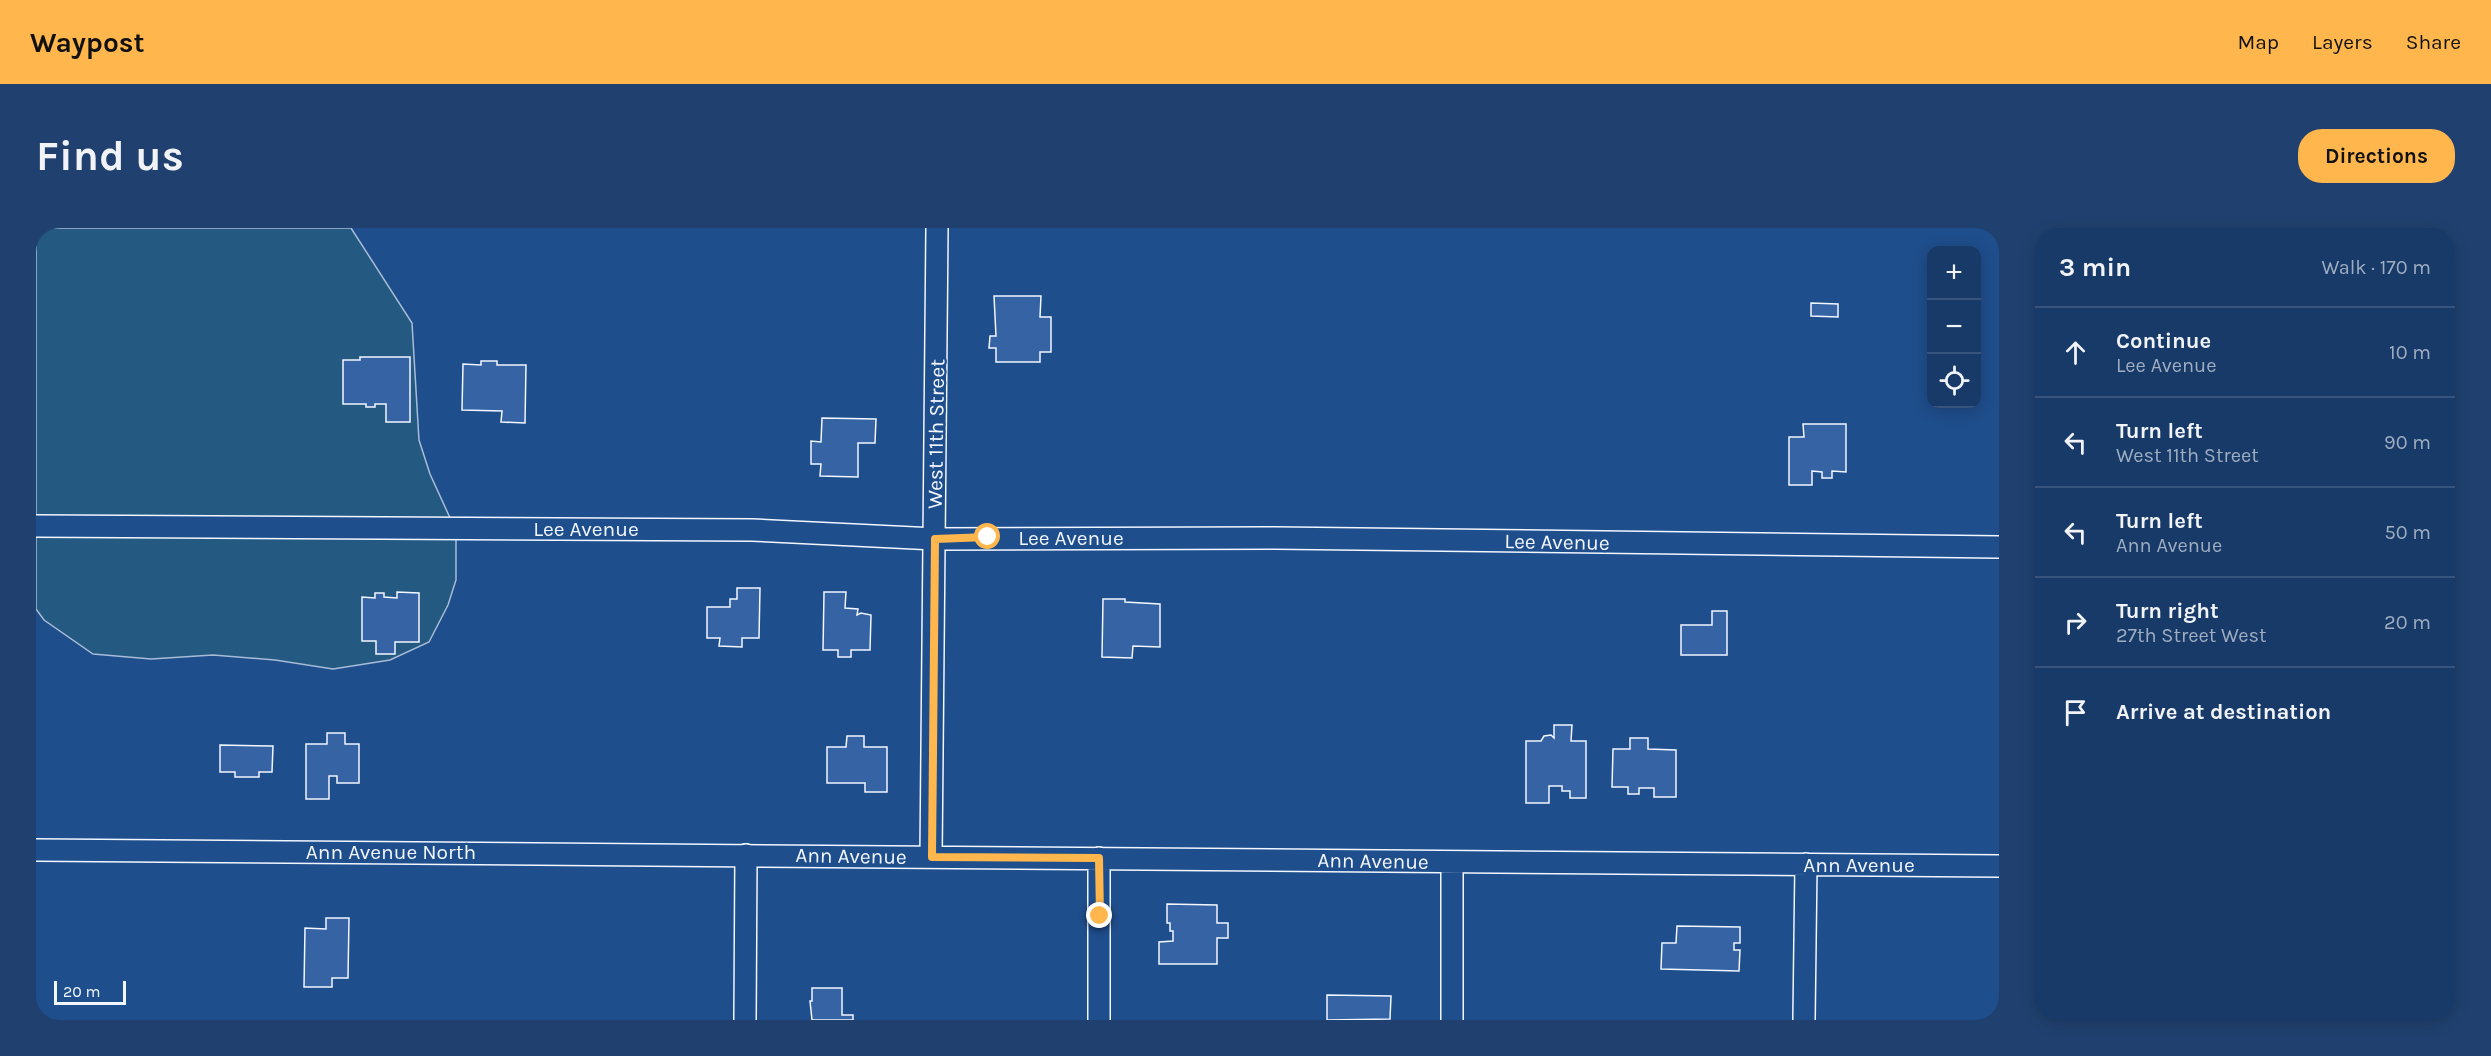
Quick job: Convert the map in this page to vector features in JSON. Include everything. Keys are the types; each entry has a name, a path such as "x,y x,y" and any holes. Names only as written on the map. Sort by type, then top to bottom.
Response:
{"street":[{"name":"West 11th Street","path":"932,857 937,228"},
{"name":"Lee Avenue","path":"36,526 752,530 935,539 1275,538 1999,548"},
{"name":"Ann Avenue North","path":"36,850 746,855"},
{"name":"Ann Avenue","path":"746,855 1999,866"},
{"path":"745,1020 746,855"},
{"path":"1099,858 1099,1020"},
{"path":"1452,862 1452,1020"},
{"path":"1804,1020 1806,864"}],"shaded area":[{"path":"36,228 351,228 412,323 419,440 430,474 456,531 456,580 448,605 429,642 390,660 333,669 275,660 213,655 151,659 93,654 44,620 36,609"}],"building":[{"path":"994,296 1041,296 1040,317 1051,317 1051,352 1040,352 1040,362 996,362 996,348 989,348 990,336 996,336"},
{"path":"1811,303 1838,304 1838,317 1811,316"},
{"path":"360,357 410,357 410,422 386,422 386,404 366,407 366,404 343,404 343,360 360,360"},
{"path":"481,361 497,361 497,365 526,365 525,423 501,422 502,411 462,410 463,364 481,365"},
{"path":"822,418 876,419 875,443 858,443 858,477 820,476 821,464 811,464 811,441 821,442"},
{"path":"1803,424 1846,424 1846,472 1832,471 1832,478 1822,478 1822,472 1812,471 1812,485 1789,485 1789,437 1804,437"},
{"path":"737,588 760,588 759,638 742,638 742,647 719,646 720,638 707,638 707,607 730,607 730,599 737,599"},
{"path":"397,592 419,593 419,642 395,642 395,654 376,654 376,641 362,641 362,597 375,598 375,593 384,593 384,597 397,598"},
{"path":"824,592 846,592 845,608 858,609 857,615 861,613 871,615 870,650 851,650 851,657 838,657 838,650 823,650"},
{"path":"1103,599 1125,599 1125,602 1160,604 1160,647 1133,646 1132,658 1102,657"},
{"path":"1712,611 1727,611 1727,655 1681,655 1681,625 1712,625"},
{"path":"1554,725 1572,725 1571,741 1586,741 1586,798 1570,798 1570,791 1562,791 1562,786 1549,786 1549,803 1526,803 1526,741 1541,741 1544,736 1551,735 1554,738"},
{"path":"327,733 345,733 345,744 359,744 359,783 337,783 337,776 329,776 329,799 306,799 306,744 327,744"},
{"path":"847,736 864,736 864,747 887,747 887,792 865,792 865,783 827,783 827,747 846,747"},
{"path":"1630,738 1648,738 1648,749 1676,750 1676,797 1654,797 1654,788 1639,788 1639,794 1628,794 1628,787 1612,787 1613,749 1630,749"},
{"path":"220,745 273,746 272,772 259,772 259,777 235,777 235,772 220,772"},
{"path":"1167,904 1217,905 1217,923 1228,923 1228,938 1217,938 1217,964 1159,964 1159,942 1173,941 1173,931 1170,931 1170,923 1167,923"},
{"path":"326,918 349,918 348,978 332,978 332,987 304,987 305,928 326,929"},
{"path":"1677,926 1740,927 1740,943 1734,943 1734,950 1740,950 1739,971 1661,969 1662,943 1676,943"},
{"path":"812,988 842,988 842,1015 853,1015 853,1020 812,1020 810,1001 812,1001"},
{"path":"1327,995 1391,996 1390,1019 1327,1020"}],"route":[{"path":"988,537 935,539 932,857 1099,858 1100,916"}]}
